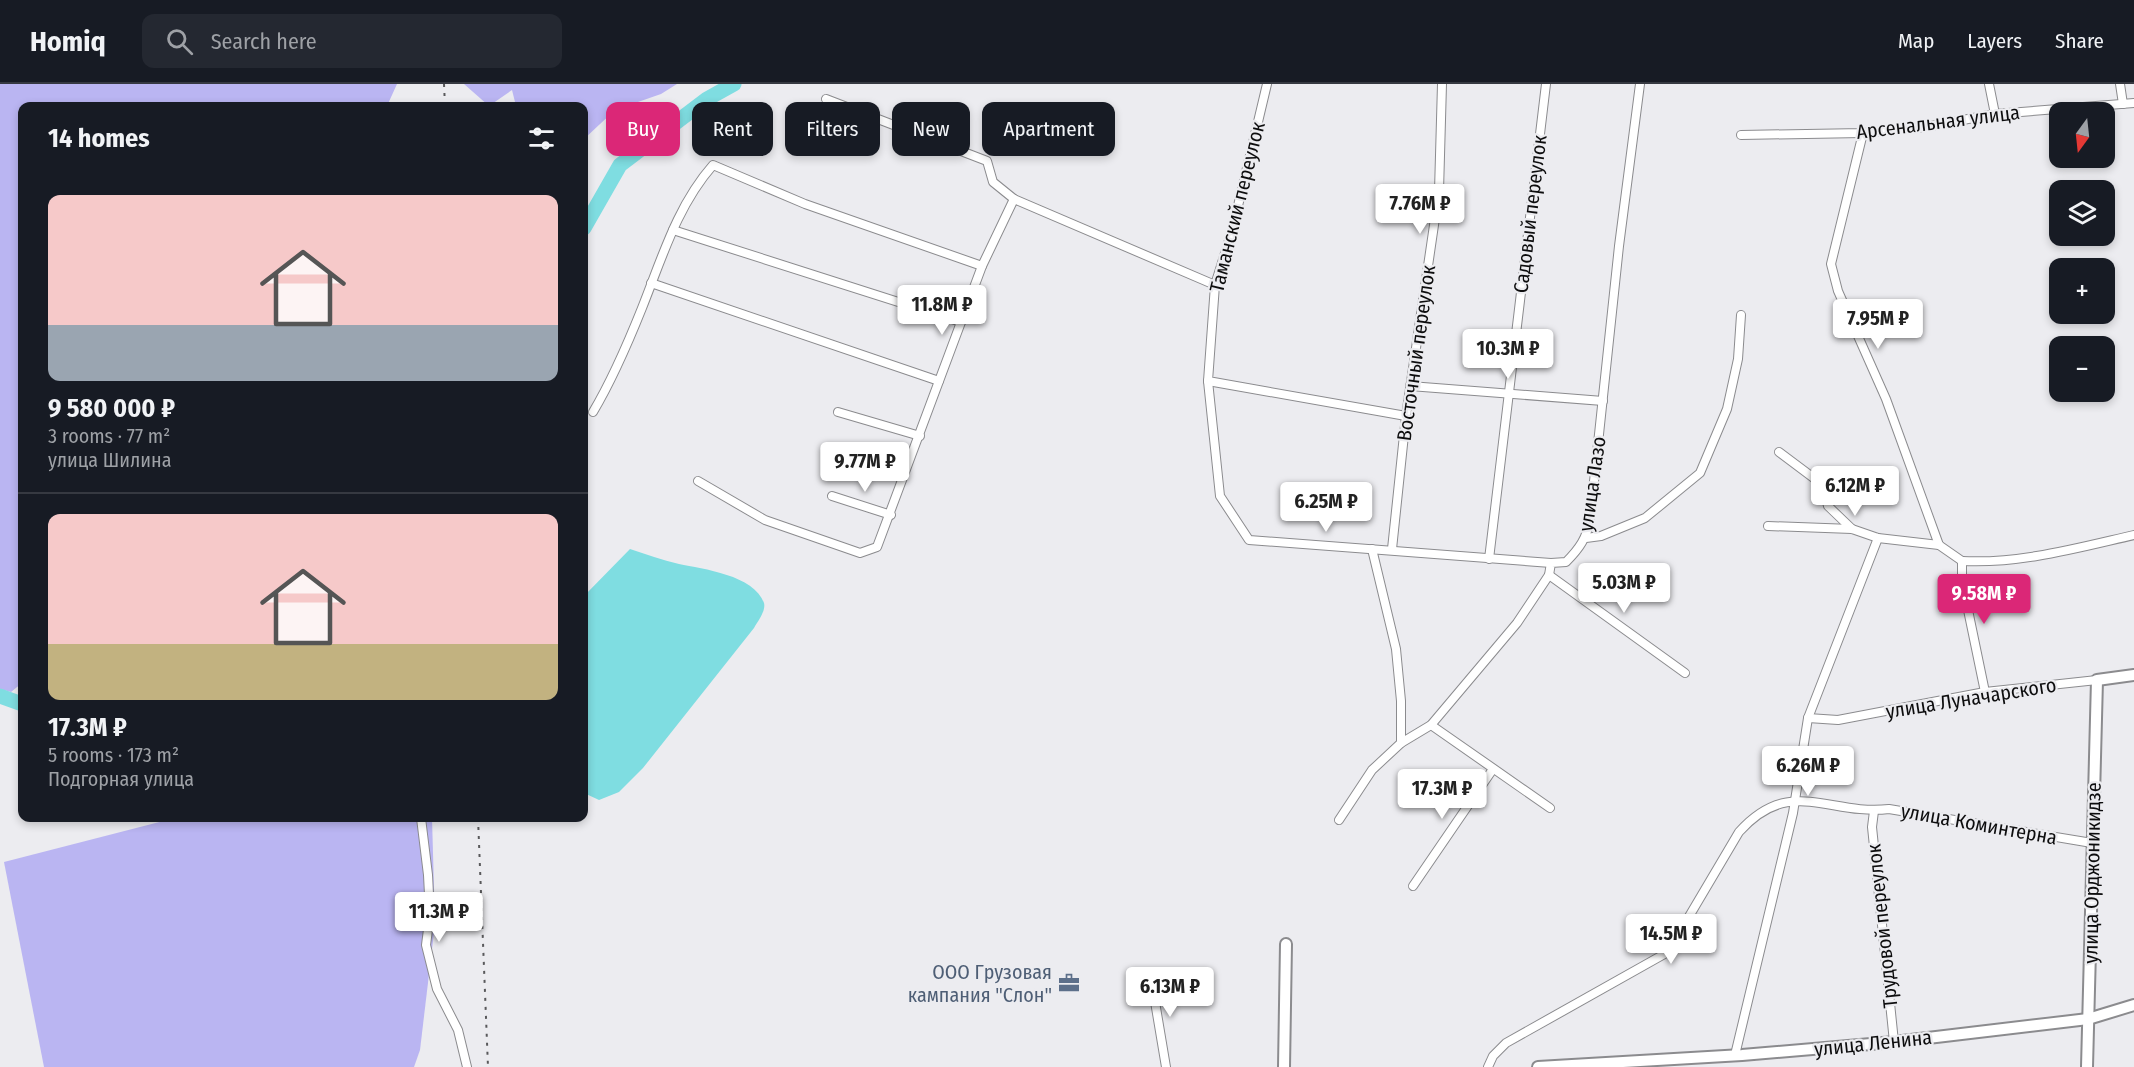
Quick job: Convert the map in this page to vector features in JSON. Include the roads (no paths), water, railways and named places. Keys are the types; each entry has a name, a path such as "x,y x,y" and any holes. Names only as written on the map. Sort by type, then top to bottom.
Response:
{"street":[{"name":"Таманский переулок","path":"1267,84 1232,231 1215,285 1208,381 1220,496 1249,540 1372,549"},
{"name":"Восточный переулок","path":"1392,549 1406,416 1439,191 1442,84"},
{"name":"Садовый переулок","path":"1489,559 1546,84"},
{"name":"улица Лазо","path":"1551,562 1566,562 1579,549 1586,537 1590,519 1640,84"},
{"path":"1989,84 1995,114"},
{"path":"2120,84 2122,104"},
{"path":"826,99 987,161 993,182 1014,199 1215,285"},
{"name":"Арсенальная улица","path":"1741,135 1863,133 1925,127 1995,114 2134,103"},
{"path":"1863,133 1831,264 1838,291 1886,399 1939,545"},
{"path":"593,412 642,308 673,230 699,180 713,165 805,204 982,266"},
{"path":"698,481 765,520 860,553 877,548 960,322 982,266 1014,199"},
{"path":"673,230 960,322"},
{"path":"651,284 939,381"},
{"path":"1586,537 1601,536 1645,518 1700,473 1728,409 1738,359 1741,315"},
{"path":"1208,381 1406,416"},
{"path":"1410,386 1603,401"},
{"path":"838,412 920,436"},
{"path":"1779,452 1823,485 1828,506 1852,530"},
{"path":"832,496 891,515"},
{"path":"1767,526 1852,530 1878,538 1939,545 1962,561 1993,562 2031,557 2134,535"},
{"path":"1735,1055 1794,802 1808,718 1878,538"},
{"path":"1339,820 1372,771 1401,743 1431,725 1517,623 1549,575 1551,562 1372,549 1396,649 1401,701 1401,743"},
{"path":"1962,561 1962,581 1985,692"},
{"path":"1549,575 1685,673"},
{"name":"улица Луначарского","path":"1808,718 1838,720 1985,692 2134,675"},
{"name":"улица Орджоникидзе","path":"2087,1067 2097,680"},
{"path":"1431,725 1550,808"},
{"path":"1413,886 1492,769"},
{"name":"улица Коминтерна","path":"1488,1067 1493,1056 1506,1043 1668,952 1739,832 1753,816 1770,806 1809,799 1874,811 1889,809 2092,843"},
{"name":"Трудовой переулок","path":"1874,811 1872,827 1894,1042"},
{"path":"421,822 430,914 426,945 437,989 458,1030 467,1067"},
{"path":"1284,1067 1286,944"},
{"path":"1150,972 1166,1067"},
{"name":"улица Ленина","path":"1538,1067 1647,1064 1894,1042 2088,1019 2134,1005"}],"water":[{"path":"630,549 666,561 727,575 750,586 764,603 764,609 754,628 643,768 619,792 599,800 588,795 588,592"}],"waterway":[{"path":"588,221 620,165 707,99 734,84"},
{"path":"0,696 18,703"}],"railway":[{"path":"444,84 445,102"},
{"path":"478,822 488,1067"}],"place":[{"name":"ООО Грузовая кампания \"Слон\"","path":"1069,983"}]}
